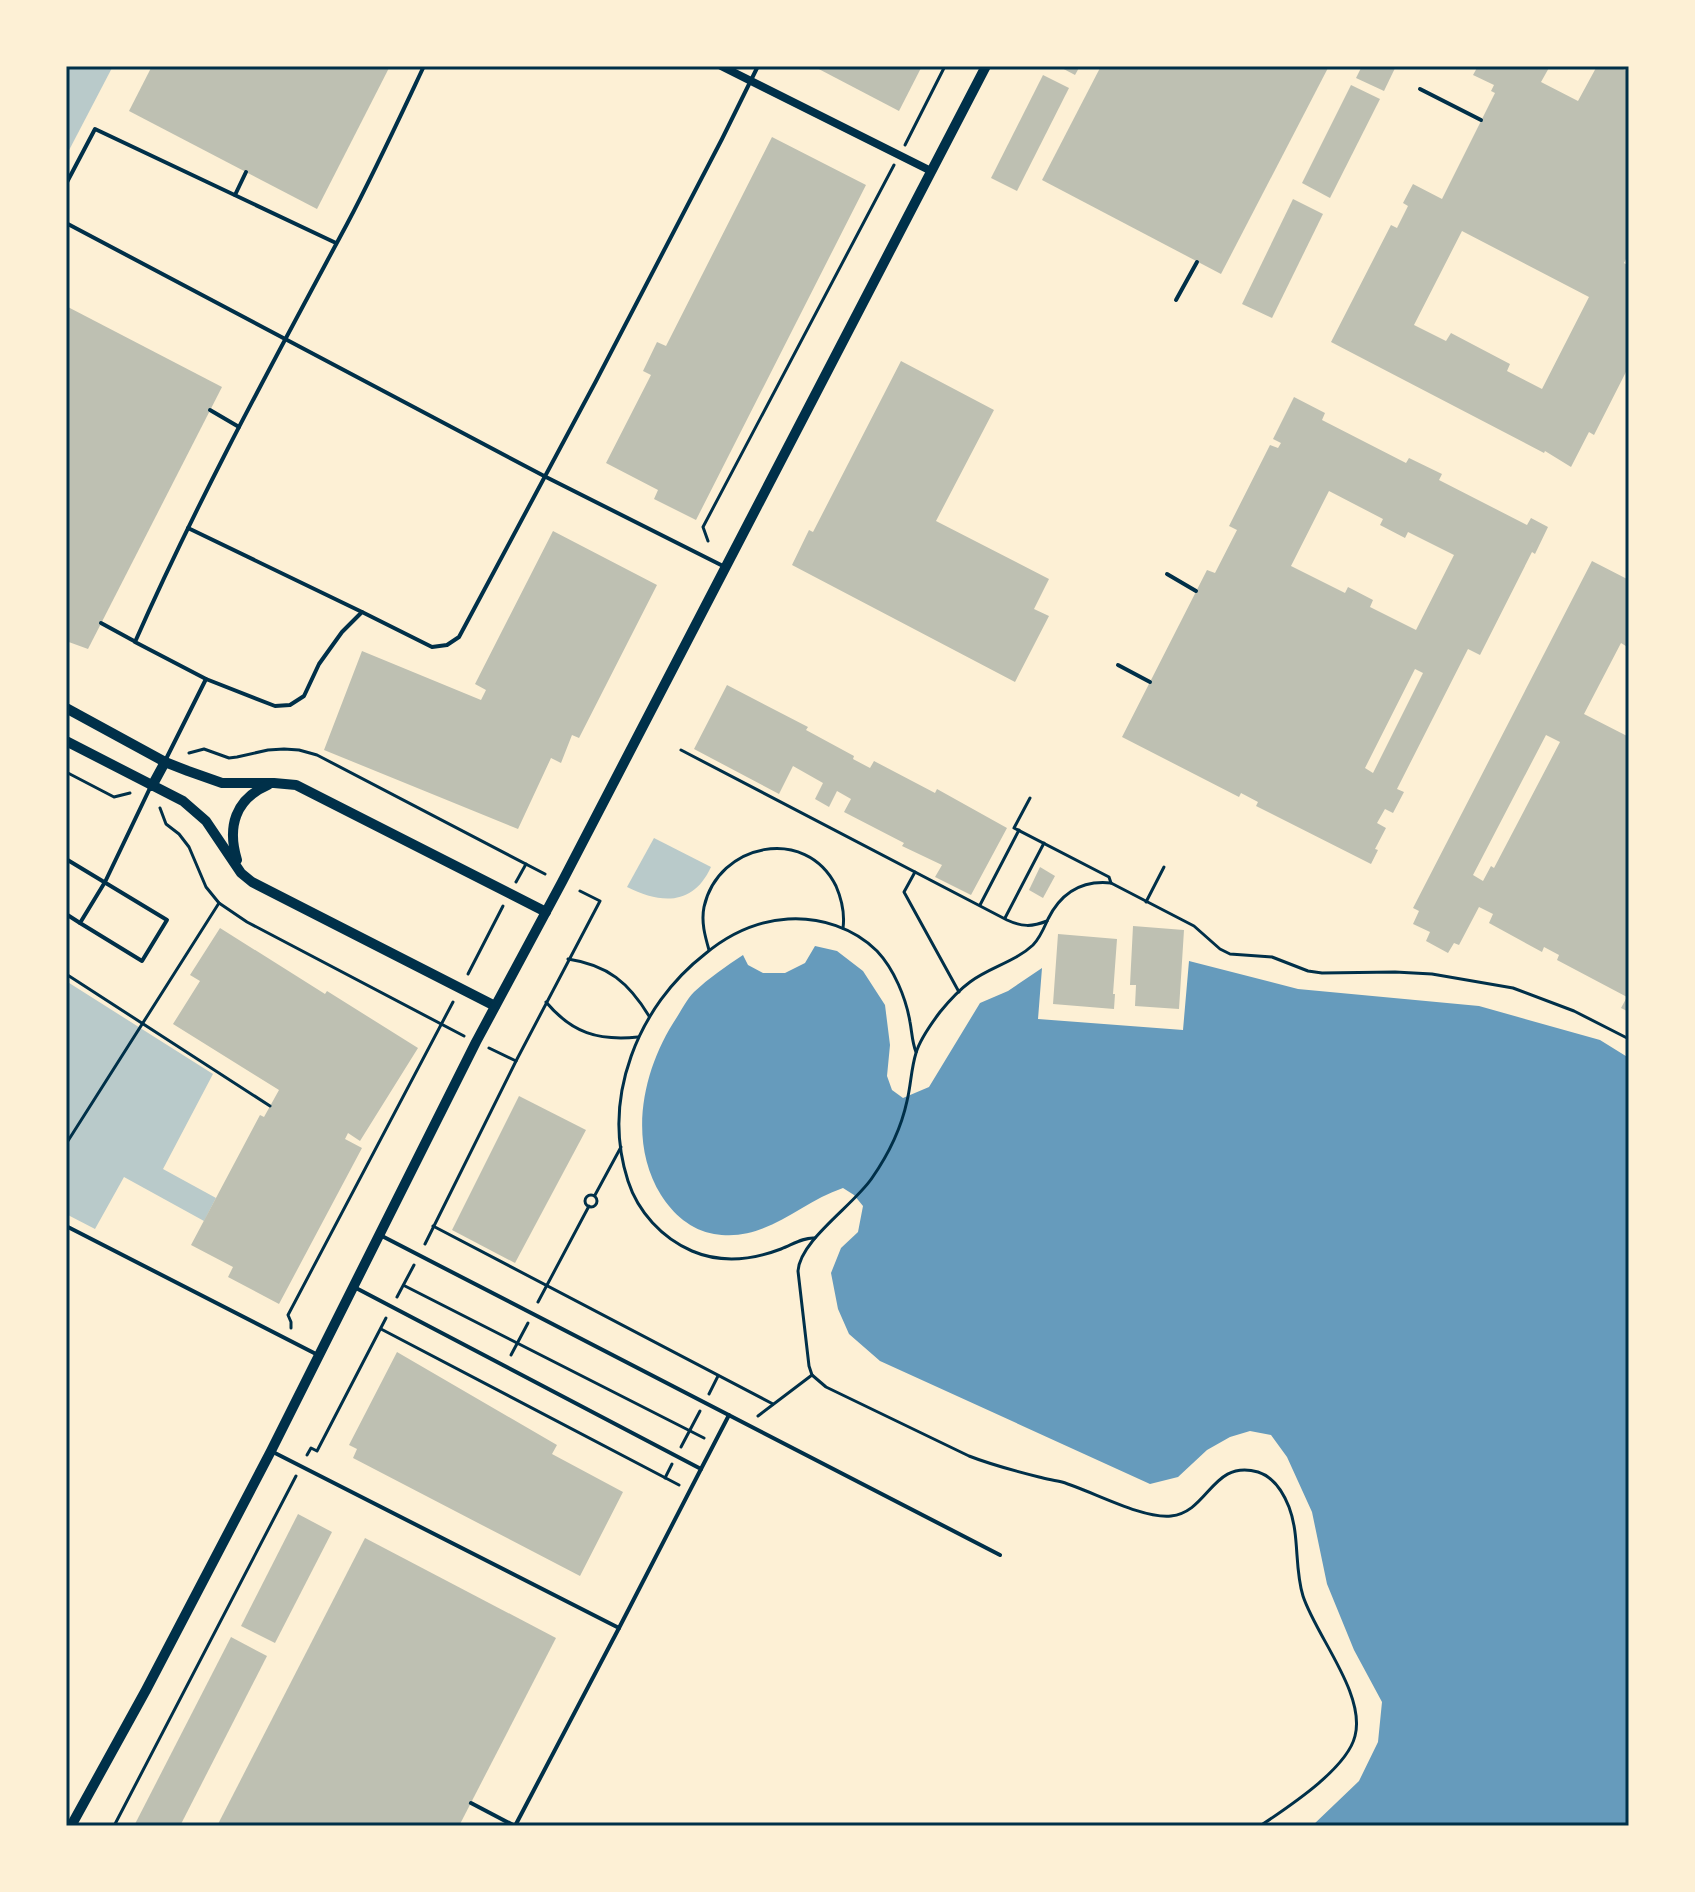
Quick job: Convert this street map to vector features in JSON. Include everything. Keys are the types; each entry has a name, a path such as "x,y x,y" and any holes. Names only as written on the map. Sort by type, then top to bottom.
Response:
{"street":[{"path":"721,66 931,171"},
{"path":"71,1826 271,1451 495,1006 986,66"},
{"path":"66,708 165,762 222,783 296,785 546,912"},
{"path":"66,741 183,801 206,821 241,873 252,882 495,1006"},
{"path":"152,786 165,762"},
{"path":"241,873 233,848 233,828 238,811 252,792 274,783"}],"lane":[{"path":"135,642 188,528 424,66"},
{"path":"188,528 432,647 447,645 459,637 546,477 758,66"},
{"path":"1420,89 1481,120"},
{"path":"66,184 95,129 336,243"},
{"path":"235,195 246,172"},
{"path":"66,223 546,477 726,567"},
{"path":"1176,300 1197,262"},
{"path":"210,410 239,427"},
{"path":"1167,574 1196,591"},
{"path":"101,623 206,679 275,706 290,705 304,696 319,664 342,632 362,612"},
{"path":"1118,665 1150,682"},
{"path":"165,762 206,679"},
{"path":"80,923 105,882 152,786"},
{"path":"66,859 167,920 142,961 66,914"},
{"path":"66,1226 318,1355"},
{"path":"380,1235 1000,1555"},
{"path":"354,1287 701,1469"},
{"path":"471,1803 515,1826 729,1415"},
{"path":"271,1451 619,1628"}],"path":[{"path":"708,541 703,527 945,66"},
{"path":"189,753 204,749 229,758 284,749 317,755 545,874"},
{"path":"681,750 1005,919 1026,926 1047,921"},
{"path":"66,772 114,797 130,793"},
{"path":"1030,798 1014,828 1109,877 1111,883"},
{"path":"160,808 166,824 189,847 206,887 219,903 247,922 460,1033"},
{"path":"980,906 1019,830"},
{"path":"1005,919 1044,843"},
{"path":"709,950 703,928 703,909 716,878 728,864 760,850 779,848 794,851 821,865 837,890 845,918 843,928"},
{"path":"291,1328 288,1315 526,864"},
{"path":"1146,902 1164,867"},
{"path":"915,872 904,892 959,992"},
{"path":"1260,1826 1309,1790 1340,1761 1351,1747 1356,1725 1349,1690 1311,1616 1302,1591 1296,1528 1279,1487 1259,1473 1232,1471 1220,1478 1185,1513 1152,1515 1075,1486 969,1456 826,1387 812,1375 798,1263 815,1238 871,1181 888,1154 903,1115 916,1052 939,1013 971,981 1018,957 1035,943 1062,898 1072,889 1086,884 1111,883 1194,926 1230,954 1272,957 1322,973 1432,974 1513,988 1574,1011 1629,1039"},
{"path":"114,1826 301,1466 311,1448 317,1451 600,901 580,891"},
{"path":"66,1144 219,903"},
{"path":"815,1238 742,1259 717,1258 677,1244 651,1222 628,1180 621,1147 619,1107 638,1037 649,1016 686,969 736,933 779,920 814,920 843,928 878,952 900,988 916,1052"},
{"path":"568,959 586,962 616,976 632,991 649,1016"},
{"path":"66,974 270,1106"},
{"path":"546,1002 558,1017 591,1035 638,1037"},
{"path":"498,1052 516,1061"},
{"path":"595,1195 621,1147"},
{"path":"595,1195 597,1204 589,1206 585,1202 586,1197 595,1195"},
{"path":"505,1366 589,1206"},
{"path":"433,1226 773,1404"},
{"path":"403,1285 714,1443"},
{"path":"381,1329 690,1490"},
{"path":"751,1426 757,1417 812,1375"},
{"path":"665,1478 718,1376"}],"shaded area":[{"path":"66,66 113,66 66,156"},
{"path":"654,838 711,867 695,889 675,898 664,898 652,897 627,887"},
{"path":"66,981 213,1074 163,1169 216,1198 204,1221 124,1177 95,1229 66,1214"}],"water":[{"path":"815,946 837,951 863,971 885,1005 890,1045 887,1076 892,1090 903,1098 929,1087 980,1003 1008,991 1042,968 1038,1019 1183,1030 1189,961 1298,989 1479,1006 1600,1040 1629,1058 1629,1826 1312,1826 1359,1781 1378,1742 1382,1702 1354,1650 1327,1584 1312,1512 1287,1457 1271,1435 1250,1431 1230,1437 1207,1450 1178,1477 1150,1484 880,1361 849,1334 838,1309 831,1273 841,1248 858,1232 863,1206 843,1188 750,1233 714,1234 698,1229 671,1209 651,1174 644,1151 642,1128 648,1081 665,1037 694,992 743,955 748,965 763,973 785,973 805,963"}],"building":[{"path":"152,66 390,66 317,209 129,111"},
{"path":"813,66 922,66 899,111"},
{"path":"1058,66 1080,66 1075,75"},
{"path":"1101,66 1329,66 1221,274 1042,180"},
{"path":"1362,66 1396,66 1384,91 1356,78"},
{"path":"1478,66 1550,66 1541,82 1578,101 1597,66 1617,66 1629,72 1629,253 1624,263 1629,266 1629,366 1594,435 1589,432 1571,467 1331,342 1391,225 1397,228 1408,206 1403,203 1413,184 1442,199 1495,93 1491,91 1494,85 1473,75","holes":["1462,231 1589,297 1542,389 1507,371 1510,364 1451,333 1446,341 1414,325"]},
{"path":"1043,75 1069,88 1017,191 991,178"},
{"path":"1351,85 1380,99 1330,198 1302,183"},
{"path":"772,137 866,185 696,520 654,499 658,490 606,463 651,375 643,371 657,342 666,346"},
{"path":"1293,199 1323,214 1272,318 1242,304"},
{"path":"66,306 222,387 88,649 66,641"},
{"path":"901,361 994,410 936,521 1049,579 1034,609 1049,616 1015,682 792,565 809,530 813,532"},
{"path":"1294,397 1325,413 1322,420 1406,463 1409,458 1442,474 1439,480 1527,525 1531,518 1548,527 1535,554 1532,552 1480,655 1468,649 1397,789 1404,792 1393,813 1385,809 1377,823 1386,828 1371,864 1256,806 1258,802 1241,793 1239,797 1122,737 1207,570 1215,573 1237,530 1229,526 1270,445 1278,448 1281,443 1273,439","holes":["1329,491 1383,519 1380,525 1405,538 1408,532 1454,555 1416,630 1370,607 1373,600 1348,587 1345,593 1291,566","1415,669 1423,673 1373,773 1365,768"]},
{"path":"553,531 657,585 579,738 572,735 561,763 551,758 518,829 324,750 362,651 481,700 486,690 475,684"},
{"path":"1592,561 1629,580 1629,648 1621,643 1584,714 1629,737 1629,1012 1621,1008 1627,997 1557,960 1559,955 1544,947 1542,952 1489,923 1493,914 1479,907 1459,945 1454,943 1448,953 1426,941 1430,932 1413,924 1419,911 1413,908","holes":["1546,735 1560,742 1494,868 1491,866 1483,881 1473,875"]},
{"path":"727,685 808,727 806,730 870,768 874,761 935,793 937,789 1007,828 971,895 935,877 942,865 844,812 851,799 837,791 829,807 815,799 823,783 793,766 779,794 694,749"},
{"path":"1040,867 1055,876 1043,898 1029,890"},
{"path":"1133,926 1184,930 1179,1009 1135,1006 1136,985 1130,985"},
{"path":"220,928 418,1048 360,1141 348,1133 345,1139 362,1148 279,1304 228,1277 233,1267 191,1245 260,1115 264,1117 279,1090 173,1024 200,981 190,975"},
{"path":"1058,934 1117,939 1114,1009 1053,1004"},
{"path":"519,1096 586,1130 515,1263 452,1230"},
{"path":"397,1352 557,1445 552,1454 623,1492 580,1576 353,1458 357,1449 349,1445"},
{"path":"298,1514 332,1532 275,1643 241,1626"},
{"path":"365,1538 556,1638 459,1826 217,1826"},
{"path":"231,1637 267,1656 180,1826 138,1826 135,1824"}]}
